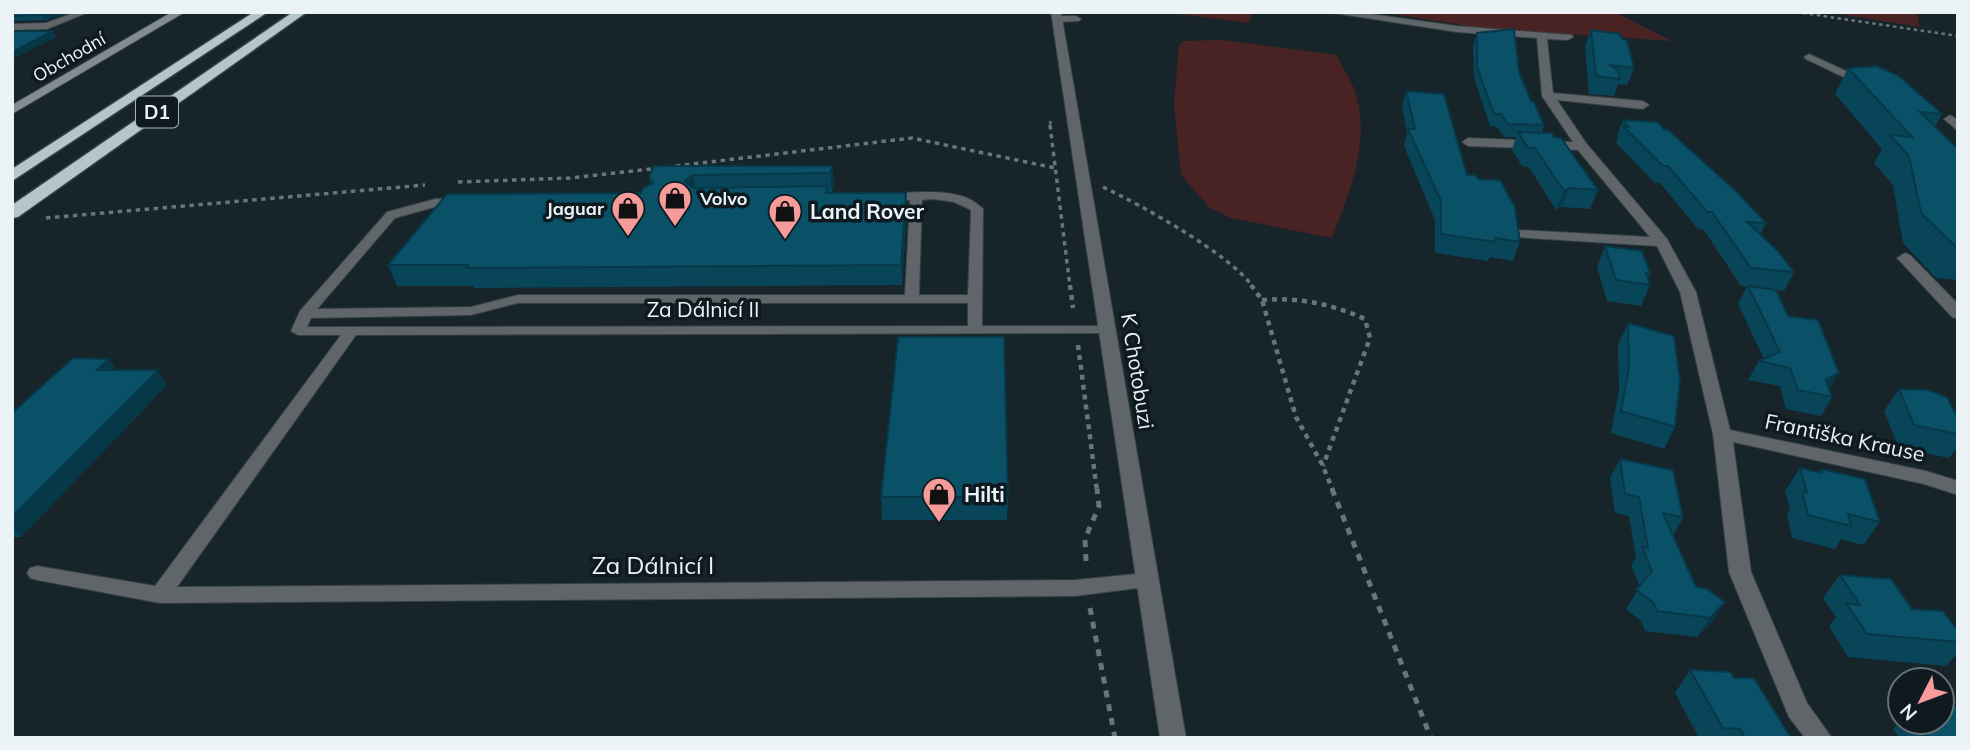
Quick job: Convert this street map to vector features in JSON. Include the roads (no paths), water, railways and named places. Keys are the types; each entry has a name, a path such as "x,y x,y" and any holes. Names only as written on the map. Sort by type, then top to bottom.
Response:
{"highway":[{"name":"D1","path":"12,177 262,12"},
{"name":"D1","path":"12,213 301,12"}],"street":[{"name":"Obchodní","path":"12,110 180,12"},
{"path":"1332,12 1457,29 1568,37"},
{"name":"K Chotobuzi","path":"1056,15 1173,738"},
{"path":"1542,37 1548,96 1582,146 1662,242 1688,292 1722,434 1740,572 1798,710 1820,738"},
{"path":"1548,96 1643,105"},
{"path":"1468,142 1582,146"},
{"path":"1518,234 1662,242"},
{"path":"1905,258 1958,314"},
{"name":"Františka Krause","path":"1722,434 1926,478 1958,488"}],"lane":[{"path":"12,27 47,26 85,12"},
{"path":"1056,15 1076,19"},
{"path":"1809,57 1878,90"},
{"path":"875,198 951,196 967,200 977,209 975,330"},
{"path":"912,298 916,198"},
{"path":"305,314 391,215 435,203 477,202"},
{"path":"305,314 471,311 518,299 976,299"},
{"name":"Za Dálnicí II","path":"305,314 298,331 1109,330"},
{"path":"160,595 351,332"},
{"name":"Za Dálnicí I","path":"37,573 160,595 1075,588 1147,581"}],"place":[{"name":"Volvo","path":"675,228"},
{"name":"Jaguar","path":"628,238"},
{"name":"Land Rover","path":"785,241"},
{"name":"Hilti","path":"939,524"}]}
